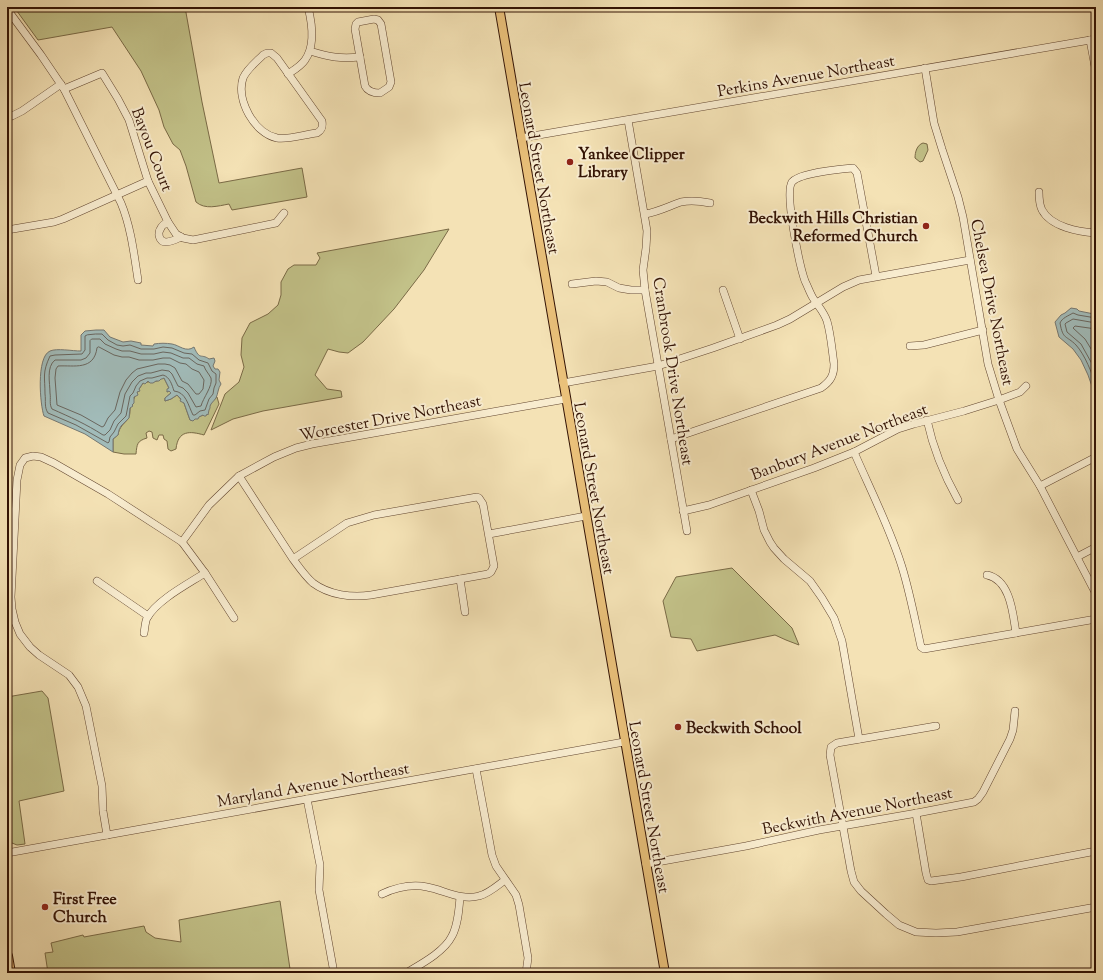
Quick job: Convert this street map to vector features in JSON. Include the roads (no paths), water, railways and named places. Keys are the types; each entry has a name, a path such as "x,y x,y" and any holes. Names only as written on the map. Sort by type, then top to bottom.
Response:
{"highway":[{"path":"7,956 10,973"}],"main road":[{"name":"Leonard Street Northeast","path":"499,7 624,742 665,973"}],"street":[{"path":"288,74 302,64 310,51 312,41 308,7"},
{"path":"7,9 62,86 116,194 127,219 138,280"},
{"path":"367,20 378,20 381,24 391,82 389,87 380,93 370,92 366,88 360,56 355,29 356,24 367,20"},
{"path":"1093,40 1096,72"},
{"name":"Perkins Avenue Northeast","path":"521,138 1093,40"},
{"path":"310,51 337,58 360,56"},
{"path":"271,53 274,55 288,74 322,121 322,128 320,131 291,137 276,138 266,134 247,112 242,92 244,78 251,67 263,55 271,53"},
{"name":"Chelsea Drive Northeast","path":"925,68 934,122 958,197 988,364 999,400 1018,449 1040,486 1096,594"},
{"name":"Bayou Court","path":"62,86 102,73 129,120 148,181 168,222 176,234 181,237"},
{"path":"7,118 22,111 62,86"},
{"name":"Cranbrook Drive Northeast","path":"628,120 645,214 646,249 643,267 645,290 687,531"},
{"path":"671,439 821,388 831,379 834,373 827,320 805,281 799,259 789,196 791,183 797,178 806,175 853,168 857,172 876,276"},
{"path":"7,230 54,222 63,219 148,181"},
{"path":"1039,192 1041,209 1050,219 1061,226 1070,229 1096,232"},
{"path":"645,214 661,211 683,202 692,201 710,203"},
{"path":"168,222 162,226 158,235 163,242 168,242 181,237 192,240 276,223 284,213"},
{"path":"563,383 658,366 778,325 850,283 859,280 970,260"},
{"path":"572,284 596,281 607,282 619,288 645,290"},
{"path":"723,290 740,338"},
{"path":"910,346 924,345 983,330"},
{"name":"Banbury Avenue Northeast","path":"683,511 709,505 820,466 854,452 898,430 927,420 964,411 999,400 1020,392 1026,386"},
{"name":"Worcester Drive Northeast","path":"182,542 209,505 238,476 274,457 296,448 566,399"},
{"path":"927,420 945,475 958,500"},
{"path":"854,452 888,528 902,565 910,594 921,647 928,649 1096,619"},
{"path":"107,835 103,811 102,786 86,706 78,687 69,675 39,655 30,647 20,634 12,609 10,597 17,480 20,465 25,458 29,456 41,457 68,471 108,494 182,542 205,573 234,618"},
{"path":"1040,486 1094,458"},
{"path":"238,476 292,559 315,584 336,594 351,596 371,595 488,574 494,566 483,504 477,497 374,514 356,519 337,529 292,559"},
{"path":"751,490 764,530 770,542 784,559 810,581 834,618 843,646 859,739"},
{"path":"489,534 586,516"},
{"path":"1077,557 1096,547"},
{"path":"144,633 148,616 165,600 205,573"},
{"path":"987,575 995,578 1003,585 1008,595 1012,607 1016,633"},
{"path":"460,579 465,612"},
{"path":"97,581 148,616"},
{"name":"Beckwith Avenue Northeast","path":"646,864 974,802 984,790 1010,739 1013,730 1015,711"},
{"path":"936,726 837,743 831,747 830,755 854,882 899,925 916,932 936,934 957,932 1096,906"},
{"name":"Maryland Avenue Northeast","path":"9,853 624,742"},
{"path":"476,769 492,855 496,866 516,896 519,905 528,958 526,973"},
{"path":"307,799 320,865 319,890 334,973"},
{"path":"916,813 926,873 929,881 961,877 1096,852"},
{"path":"382,894 403,887 416,886 427,887 460,897 471,898 488,892 505,880"},
{"path":"406,973 442,949 452,936 457,921 460,897"}],"water":[{"path":"1071,308 1096,315 1096,393 1094,392 1081,360 1073,349 1059,337 1055,322 1061,315"},
{"path":"104,330 110,337 123,342 131,341 141,343 141,345 153,346 154,344 163,343 175,345 185,349 191,349 194,347 199,355 209,359 214,358 215,361 213,366 220,372 219,380 221,384 216,398 210,406 208,415 203,415 193,421 190,420 184,403 180,401 181,399 177,395 165,401 165,398 171,393 169,391 167,392 167,389 169,388 164,378 153,383 148,381 145,384 143,383 139,389 140,391 137,392 138,395 134,397 134,403 130,408 129,418 121,426 118,435 113,439 113,452 85,434 44,416 41,402 40,382 43,362 46,355 53,350 81,351 81,335 85,331"}],"place":[{"name":"Yankee Clipper Library","path":"570,162"},
{"name":"Beckwith Hills Christian Reformed Church","path":"926,226"},
{"name":"Beckwith School","path":"678,727"},
{"name":"First Free Church","path":"45,907"}]}
